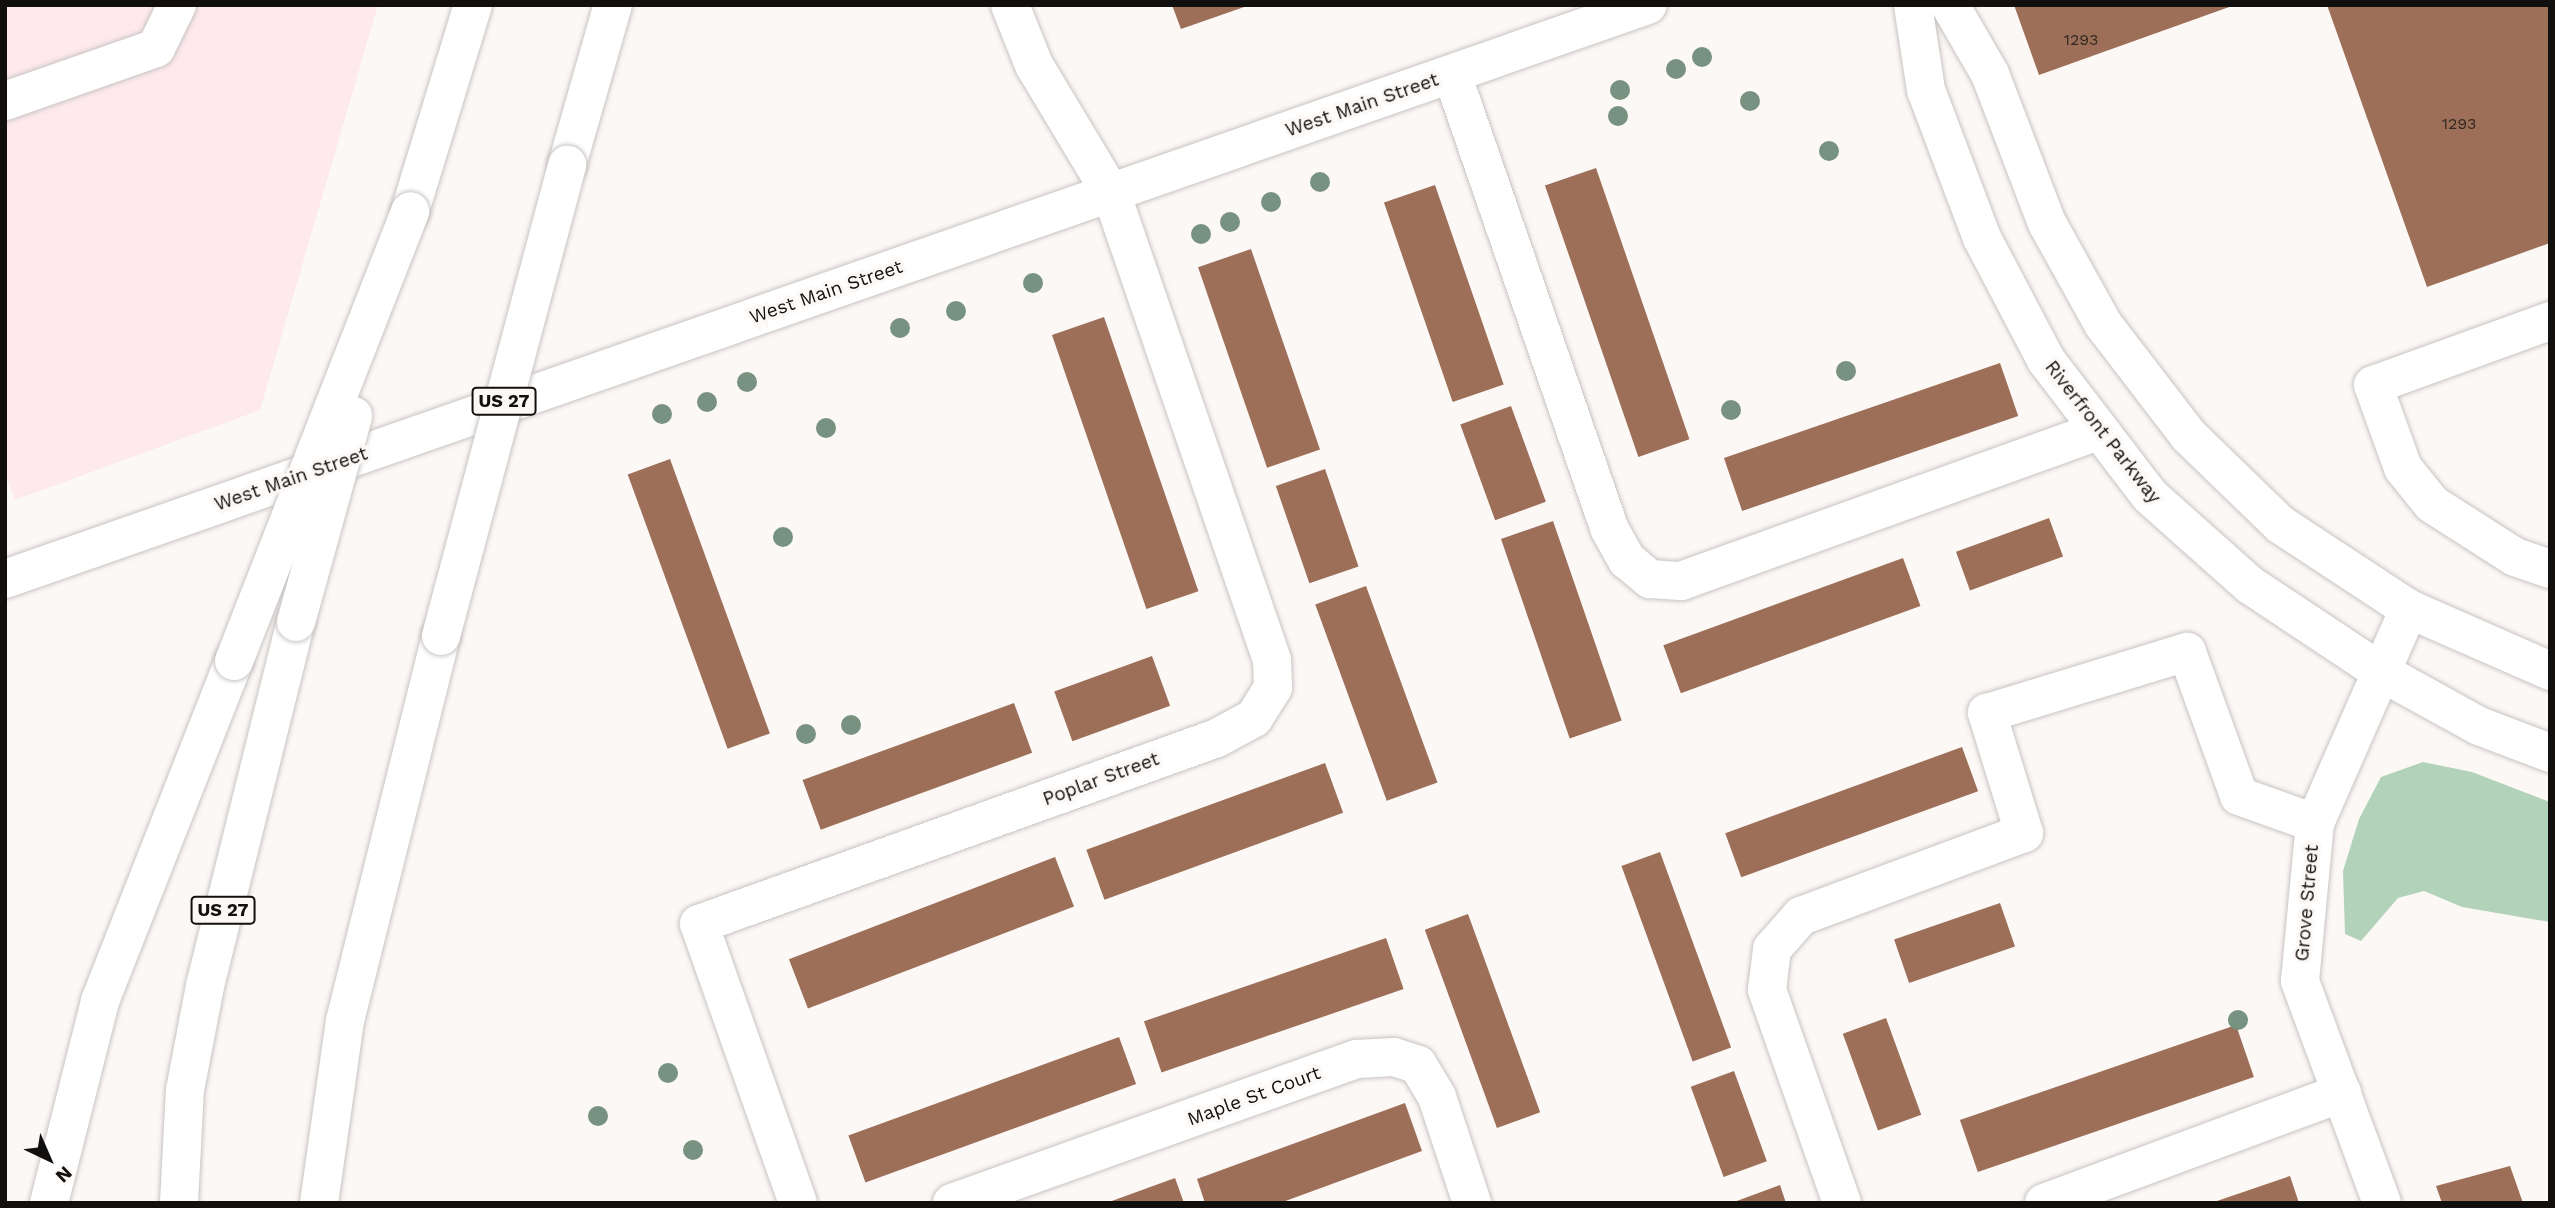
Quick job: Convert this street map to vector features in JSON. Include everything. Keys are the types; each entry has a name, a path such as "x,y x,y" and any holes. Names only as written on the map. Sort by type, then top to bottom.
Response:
{"main road":[{"path":"5,102 156,48 177,5"},
{"name":"US 27","path":"179,1203 185,1090 205,986 296,622 410,211 473,5"},
{"name":"US 27","path":"319,1203 345,1021 441,636 567,165 613,5"},
{"path":"1010,5 1034,65 1111,193"},
{"name":"West Main Street","path":"5,579 1648,5"},
{"name":"Riverfront Parkway","path":"1913,5 1926,90 1982,239 2046,360 2150,496 2250,585 2381,672 2479,726 2550,753"},
{"path":"1950,5 1990,75 2047,223 2103,324 2189,436 2281,525 2409,608 2550,671"},
{"path":"1452,74 1609,528 1627,561 1650,579 1681,581 2100,430"},
{"name":"Poplar Street","path":"798,1203 699,924 1217,738 1254,718 1273,688 1272,660 1111,193"},
{"path":"48,1203 100,1001 410,211"},
{"path":"2550,321 2373,385 2403,468 2432,504 2515,557 2550,569"},
{"name":"Grove Street","path":"2382,1203 2300,981 2315,823 2409,608"},
{"path":"1842,1203 1767,990 1772,949 1801,916 2024,833 1987,713 2187,652 2239,796 2315,823"},
{"name":"Maple St Court","path":"952,1203 1357,1059 1394,1057 1418,1065 1437,1097 1472,1203"},
{"path":"2044,1203 2342,1093"}],"shaded area":[{"path":"5,5 378,5 260,410 15,500 5,474"}],"green space":[{"path":"2423,762 2472,772 2550,802 2550,922 2462,907 2424,891 2398,898 2361,941 2345,934 2343,871 2359,819 2381,777"}],"building":[{"path":"1172,5 1247,5 1247,6 1181,29"},
{"path":"2014,5 2232,5 2232,6 2039,75"},
{"path":"2327,5 2550,5 2550,243 2427,287"},
{"path":"1596,168 1689,439 1638,457 1545,186"},
{"path":"1435,185 1504,385 1453,402 1384,203"},
{"path":"1251,249 1320,449 1267,468 1198,267"},
{"path":"1104,317 1198,591 1146,609 1052,335"},
{"path":"2000,363 2018,416 1742,511 1724,458"},
{"path":"1511,406 1546,502 1495,520 1460,424"},
{"path":"670,459 770,733 728,749 628,474"},
{"path":"1325,469 1359,566 1309,583 1276,486"},
{"path":"2049,518 2063,557 1970,590 1956,552"},
{"path":"1553,521 1622,721 1570,738 1501,539"},
{"path":"1903,558 1920,606 1681,693 1663,645"},
{"path":"1366,586 1437,782 1387,801 1315,604"},
{"path":"1152,656 1170,706 1072,741 1054,692"},
{"path":"1014,703 1032,753 821,830 803,780"},
{"path":"1962,747 1978,791 1741,877 1725,833"},
{"path":"1325,763 1343,813 1104,900 1086,850"},
{"path":"1660,852 1731,1047 1693,1061 1621,866"},
{"path":"1055,857 1074,906 808,1009 789,959"},
{"path":"2000,903 2015,946 1909,983 1894,939"},
{"path":"1468,914 1540,1112 1497,1128 1425,930"},
{"path":"1386,938 1404,989 1162,1072 1144,1021"},
{"path":"1886,1018 1921,1115 1878,1131 1843,1034"},
{"path":"2236,1025 2254,1077 1978,1172 1960,1120"},
{"path":"1119,1037 1136,1084 865,1182 848,1136"},
{"path":"1734,1071 1767,1161 1724,1177 1691,1087"},
{"path":"1405,1103 1422,1151 1280,1203 1205,1203 1197,1179"},
{"path":"2510,1166 2523,1203 2442,1203 2436,1186"},
{"path":"2290,1176 2299,1203 2214,1203 2214,1202"},
{"path":"1175,1178 1184,1203 1109,1203 1109,1202"},
{"path":"1780,1185 1786,1203 1734,1203 1734,1202"}]}
